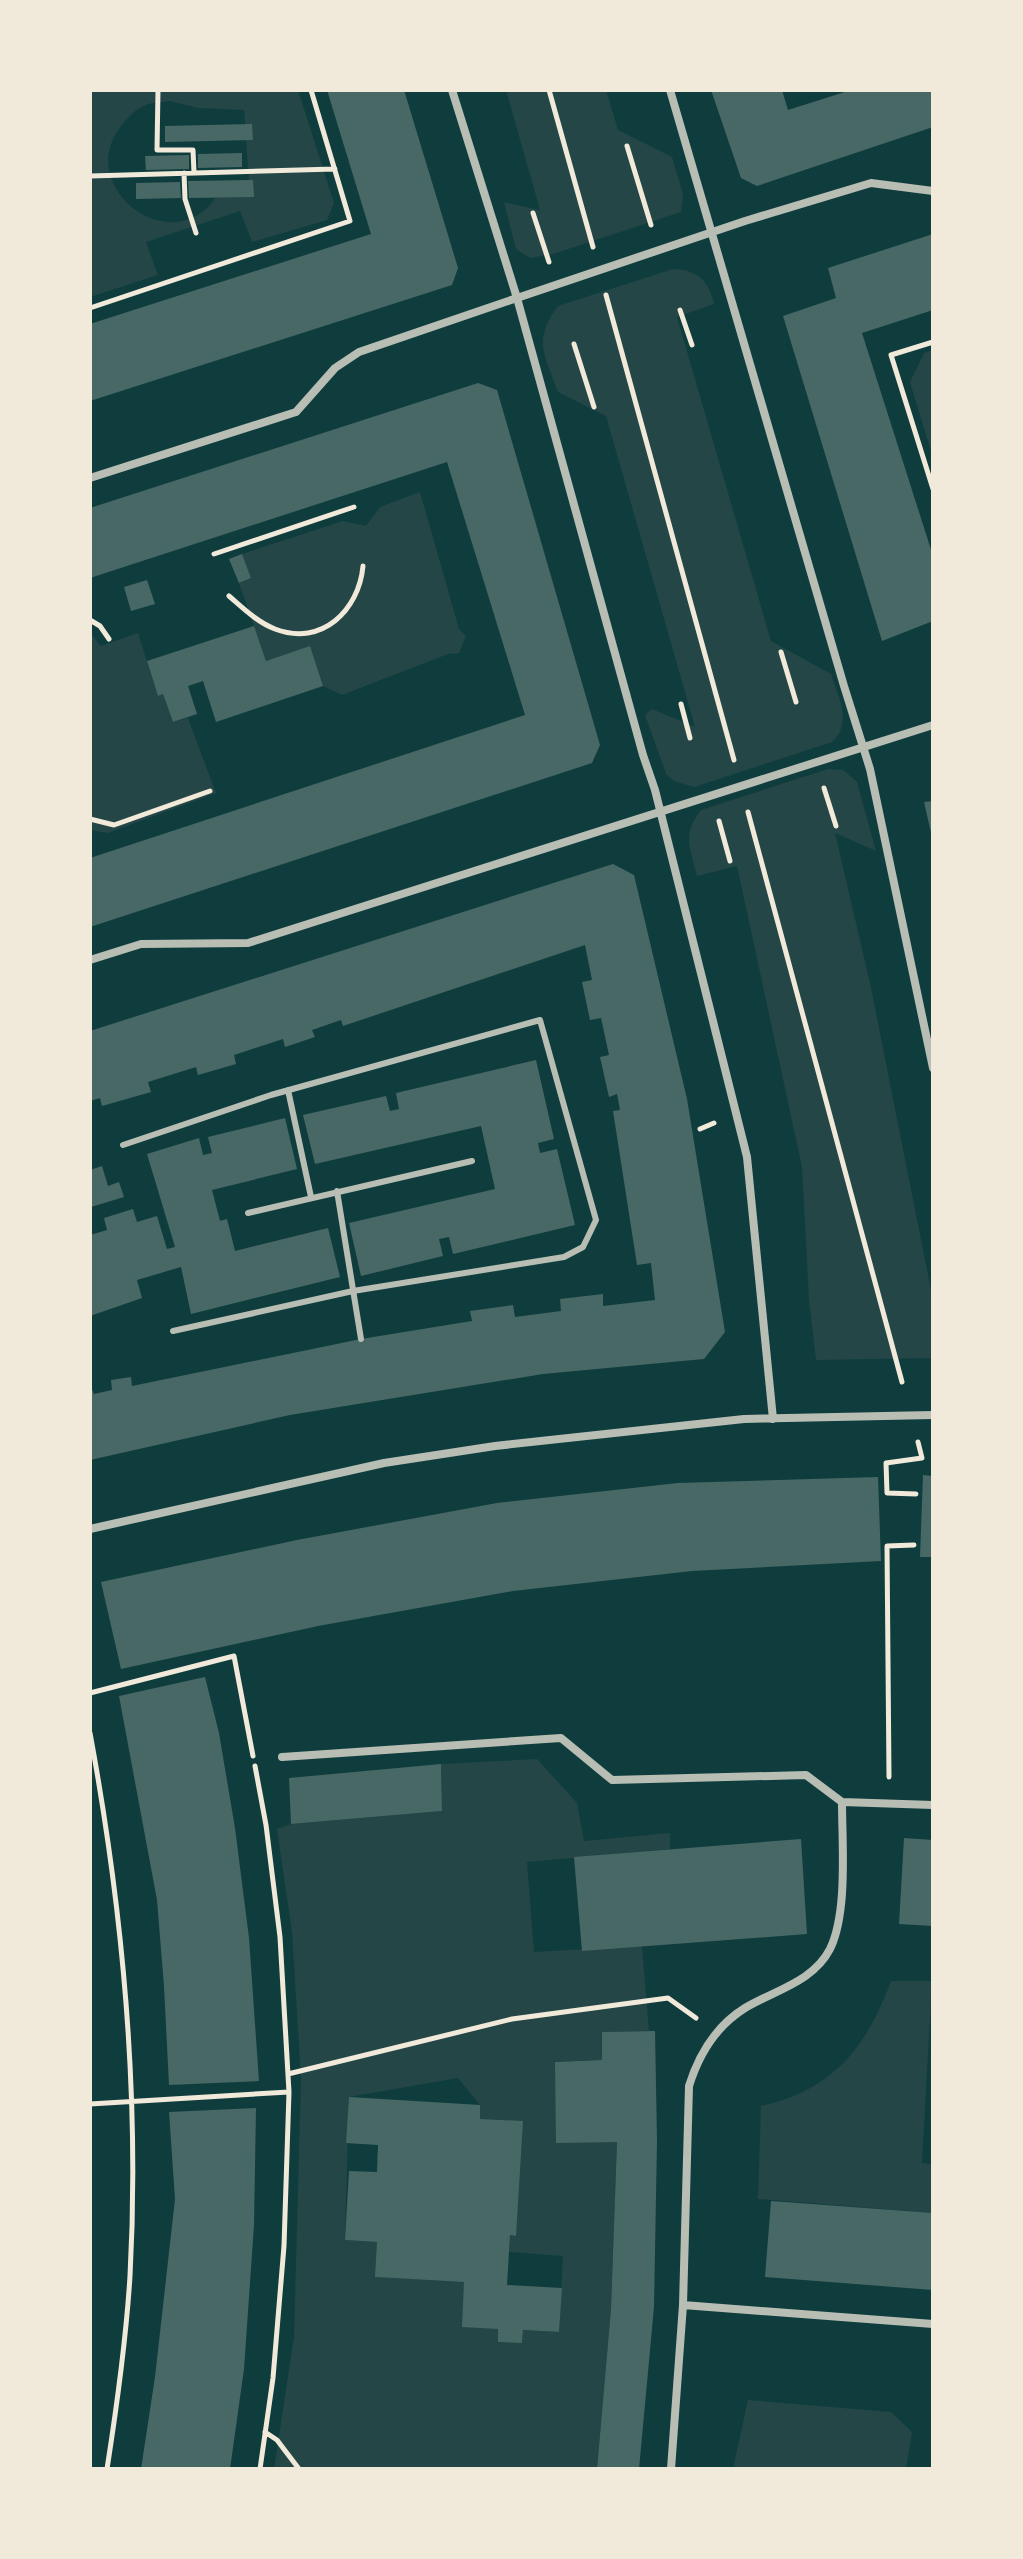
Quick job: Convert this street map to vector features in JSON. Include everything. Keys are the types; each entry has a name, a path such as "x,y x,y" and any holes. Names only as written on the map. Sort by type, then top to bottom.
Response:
{"street":[{"path":"452,90 517,298 660,812 747,1157 773,1419"},
{"path":"670,90 844,686 865,747 933,1068"},
{"path":"90,478 296,412 335,368 359,352 517,298 871,183 933,191"},
{"path":"90,960 141,944 248,943 933,725"},
{"path":"90,1529 384,1463 495,1446 714,1422 933,1415"},
{"path":"282,1757 561,1738 612,1780 806,1775 842,1802 933,1805"},
{"path":"671,2469 683,2305 689,2086 698,2058 716,2032 744,2009 811,1973 829,1951 840,1922 842,1802"},
{"path":"683,2305 933,2324"}],"lane":[{"path":"123,1145 288,1090 540,1020 596,1220 583,1247 564,1257 353,1291 173,1331"},
{"path":"288,1090 311,1197"},
{"path":"248,1213 472,1161"},
{"path":"337,1191 361,1339"}],"path":[{"path":"158,90 157,150 193,150 194,173"},
{"path":"90,308 350,221 311,90"},
{"path":"549,90 737,773"},
{"path":"627,146 659,250"},
{"path":"90,176 335,169"},
{"path":"184,173 185,199 196,233"},
{"path":"533,213 556,285"},
{"path":"680,310 692,345"},
{"path":"933,342 891,355 933,489"},
{"path":"574,344 594,407"},
{"path":"214,554 354,507"},
{"path":"229,596 264,624 280,631 314,631 344,614 361,583 363,566"},
{"path":"90,620 100,626 109,639"},
{"path":"781,652 796,702"},
{"path":"681,704 690,738"},
{"path":"824,787 836,826"},
{"path":"90,819 114,825 210,791"},
{"path":"745,804 902,1382"},
{"path":"719,821 730,861"},
{"path":"915,1434 922,1458 886,1463 887,1493 916,1494"},
{"path":"890,1803 887,1546 914,1545"},
{"path":"90,1693 234,1656 266,1825 280,1937 289,2092 284,2246 273,2378 260,2469"},
{"path":"90,1733 110,1838 123,1961 132,2101 130,2277 122,2369 107,2469"},
{"path":"288,2074 512,2019 668,1998 716,2032"},
{"path":"90,2104 289,2092"},
{"path":"265,2432 277,2440 299,2469"}],"shaded area":[{"path":"90,90 298,90 334,203 327,220 252,242 240,211 146,242 158,275 90,297","holes":["170,101 198,108 244,110 249,181 225,184 211,204 191,218 170,222 149,218 130,206 116,189 109,169 110,147 122,125 146,105"]},
{"path":"506,90 606,90 618,130 672,157 683,194 681,212 553,254 530,258 516,249 504,202 540,210"},
{"path":"673,269 701,278 714,304 677,317 771,641 831,674 843,718 842,726 832,742 694,787 674,781 666,774 645,715 652,709 695,727 606,416 558,392 543,348 545,329 558,306"},
{"path":"933,350 933,458 910,382 924,353"},
{"path":"420,492 459,629 466,636 459,653 448,654 342,695 323,686 310,647 266,661 239,583 251,578 242,554 343,521 366,526 380,507"},
{"path":"90,633 101,646 138,633 158,696 163,694 173,722 188,718 216,793 108,833 90,830"},
{"path":"828,769 843,770 857,782 876,851 835,833 870,983 931,1290 933,1358 816,1360 809,1300 802,1167 737,866 697,876 690,849 691,826 701,810"},
{"path":"537,1759 577,1803 584,1841 670,1833 670,1849 527,1862 534,1952 642,1946 649,2031 602,2032 602,2060 555,2062 617,2142 611,2309 597,2469 274,2469 294,2337 301,2078 292,1932 277,1829 291,1824 442,1811 441,1764","holes":["458,2078 480,2105 480,2119 515,2236 510,2235 509,2252 563,2256 559,2332 523,2330 522,2343 498,2342 498,2329 464,2282 376,2277 377,2242 345,2240 349,2097"]},
{"path":"891,1981 932,1981 922,2163 933,2164 933,2213 758,2199 761,2106 808,2089 844,2063 870,2027"},
{"path":"748,2400 891,2412 912,2432 906,2469 733,2469"}],"building":[{"path":"327,90 404,90 458,268 452,285 90,401 90,324 371,234"},
{"path":"711,90 782,90 788,110 851,90 933,90 933,127 757,186 741,178"},
{"path":"252,124 253,140 165,142 165,126"},
{"path":"242,153 242,167 198,168 198,154"},
{"path":"189,155 189,169 146,170 145,156"},
{"path":"253,180 254,197 189,198 188,181"},
{"path":"180,182 181,198 136,199 136,183"},
{"path":"933,234 933,310 862,333 933,556 933,621 882,641 783,316 836,298 828,268"},
{"path":"478,383 497,390 600,745 592,763 90,927 90,858 525,715 447,462 90,578 90,508"},
{"path":"242,554 251,578 239,583 229,559"},
{"path":"147,580 155,604 131,611 124,587"},
{"path":"254,626 266,661 310,646 323,686 216,722 203,681 188,686 197,714 173,722 163,694 158,696 147,661"},
{"path":"933,801 933,837 932,837 924,802"},
{"path":"613,864 634,875 687,1099 725,1332 704,1359 543,1374 290,1415 90,1460 90,1384 94,1394 112,1390 111,1380 131,1377 132,1386 361,1339 472,1321 470,1311 513,1305 515,1317 561,1311 560,1299 603,1294 603,1306 655,1300 651,1263 637,1265 613,1111 620,1110 617,1094 609,1097 600,1057 609,1055 601,1018 590,1020 582,982 592,980 585,945 343,1026 341,1020 312,1030 315,1037 285,1047 283,1039 234,1055 236,1064 198,1075 196,1067 148,1082 151,1092 102,1106 100,1098 90,1101 90,1031"},
{"path":"536,1060 554,1139 538,1143 540,1153 557,1149 575,1225 453,1254 449,1237 439,1239 443,1256 361,1276 349,1223 495,1189 481,1126 315,1164 303,1115 386,1096 390,1111 399,1109 396,1093"},
{"path":"285,1118 297,1169 212,1190 220,1221 227,1219 235,1251 328,1228 340,1277 191,1314 181,1267 137,1280 142,1298 90,1316 90,1235 107,1230 104,1218 133,1209 137,1222 157,1216 167,1249 175,1247 147,1154 199,1138 203,1155 212,1153 208,1137"},
{"path":"102,1166 108,1186 119,1182 124,1197 91,1207 90,1170"},
{"path":"923,1475 933,1476 933,1557 920,1557"},
{"path":"878,1477 881,1561 692,1571 513,1591 318,1626 121,1669 101,1582 297,1540 497,1503 678,1483"},
{"path":"205,1677 219,1733 235,1828 249,1938 259,2081 169,2085 157,1900 119,1696"},
{"path":"441,1764 442,1811 291,1824 289,1778"},
{"path":"904,1838 933,1840 933,1926 899,1924"},
{"path":"801,1839 807,1934 582,1951 574,1857"},
{"path":"655,2031 654,2307 639,2469 597,2469 611,2309 617,2142 556,2143 555,2062 602,2060 602,2032"},
{"path":"349,2097 480,2105 480,2119 523,2121 516,2236 510,2235 507,2285 562,2288 559,2332 523,2330 522,2343 498,2342 498,2329 462,2327 464,2282 375,2277 377,2242 345,2240 349,2171 377,2172 378,2145 346,2143"},
{"path":"256,2108 254,2225 244,2369 230,2469 141,2469 175,2199 169,2112"},
{"path":"771,2201 933,2213 933,2290 765,2277"}]}
